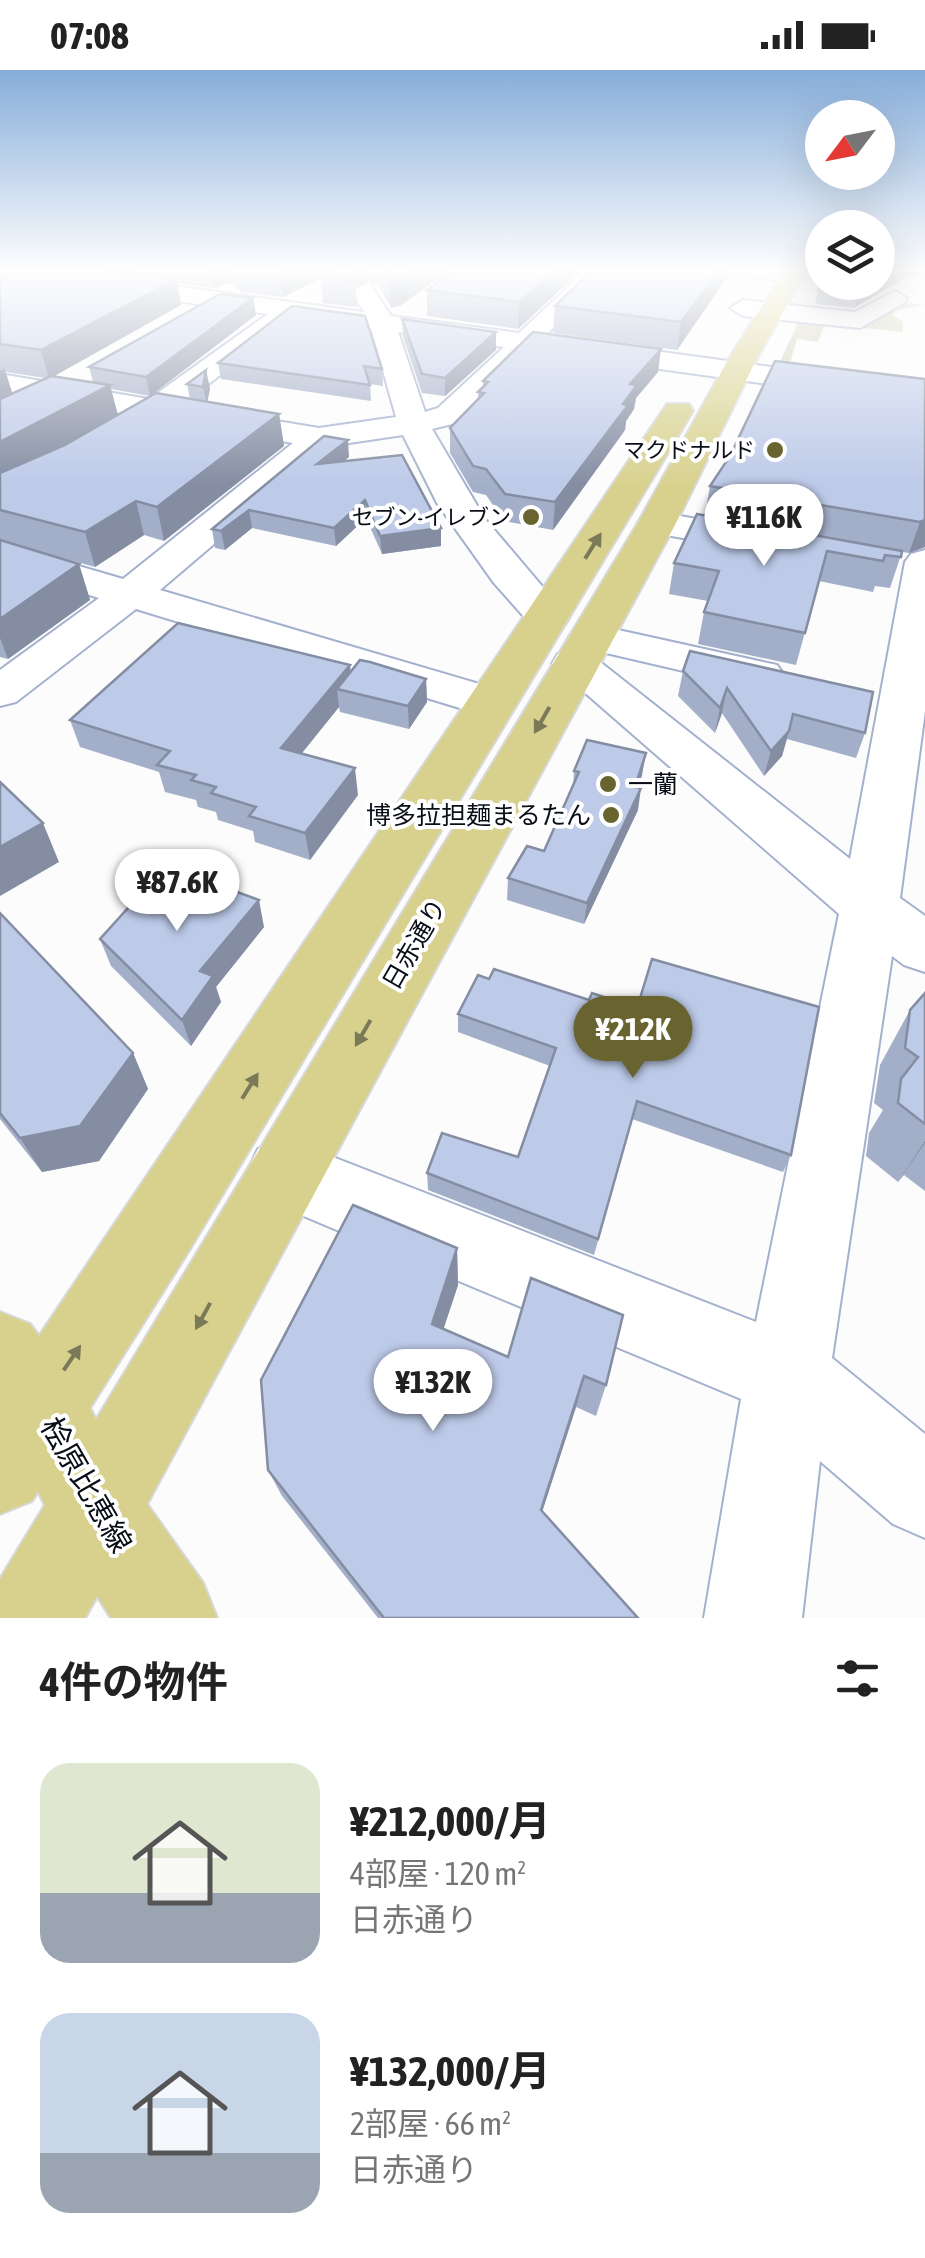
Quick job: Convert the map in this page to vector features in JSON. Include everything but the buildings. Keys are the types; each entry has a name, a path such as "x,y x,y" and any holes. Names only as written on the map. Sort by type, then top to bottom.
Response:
{"main road":[{"name":"日赤通り","path":"32,1618 284,1172 736,342"},
{"name":"日赤通り","path":"13,1410 162,1226 493,703 571,640 656,522 721,368"},
{"name":"桧原比恵線","path":"13,1410 96,1508 168,1618"}],"street":[{"path":"124,430 247,342"},
{"path":"388,342 414,424 456,506 504,572 571,640 898,928"},
{"path":"0,383 319,438 449,415 524,342"},
{"path":"526,342 925,398"},
{"path":"14,415 87,374"},
{"path":"0,692 129,595 319,438"},
{"path":"656,522 794,548"},
{"path":"0,556 493,703"},
{"path":"753,1618 787,1376 898,928 898,706 915,568"},
{"path":"571,640 809,686"},
{"path":"284,1172 787,1376 925,1492"}],"shaded area":[{"path":"789,342 796,342 790,363 777,368"}],"place":[{"name":"マクドナルド","path":"775,450"},
{"name":"セブン-イレブン","path":"531,517"},
{"name":"一蘭","path":"608,784"},
{"name":"博多拉担麺まるたん","path":"611,815"}]}
